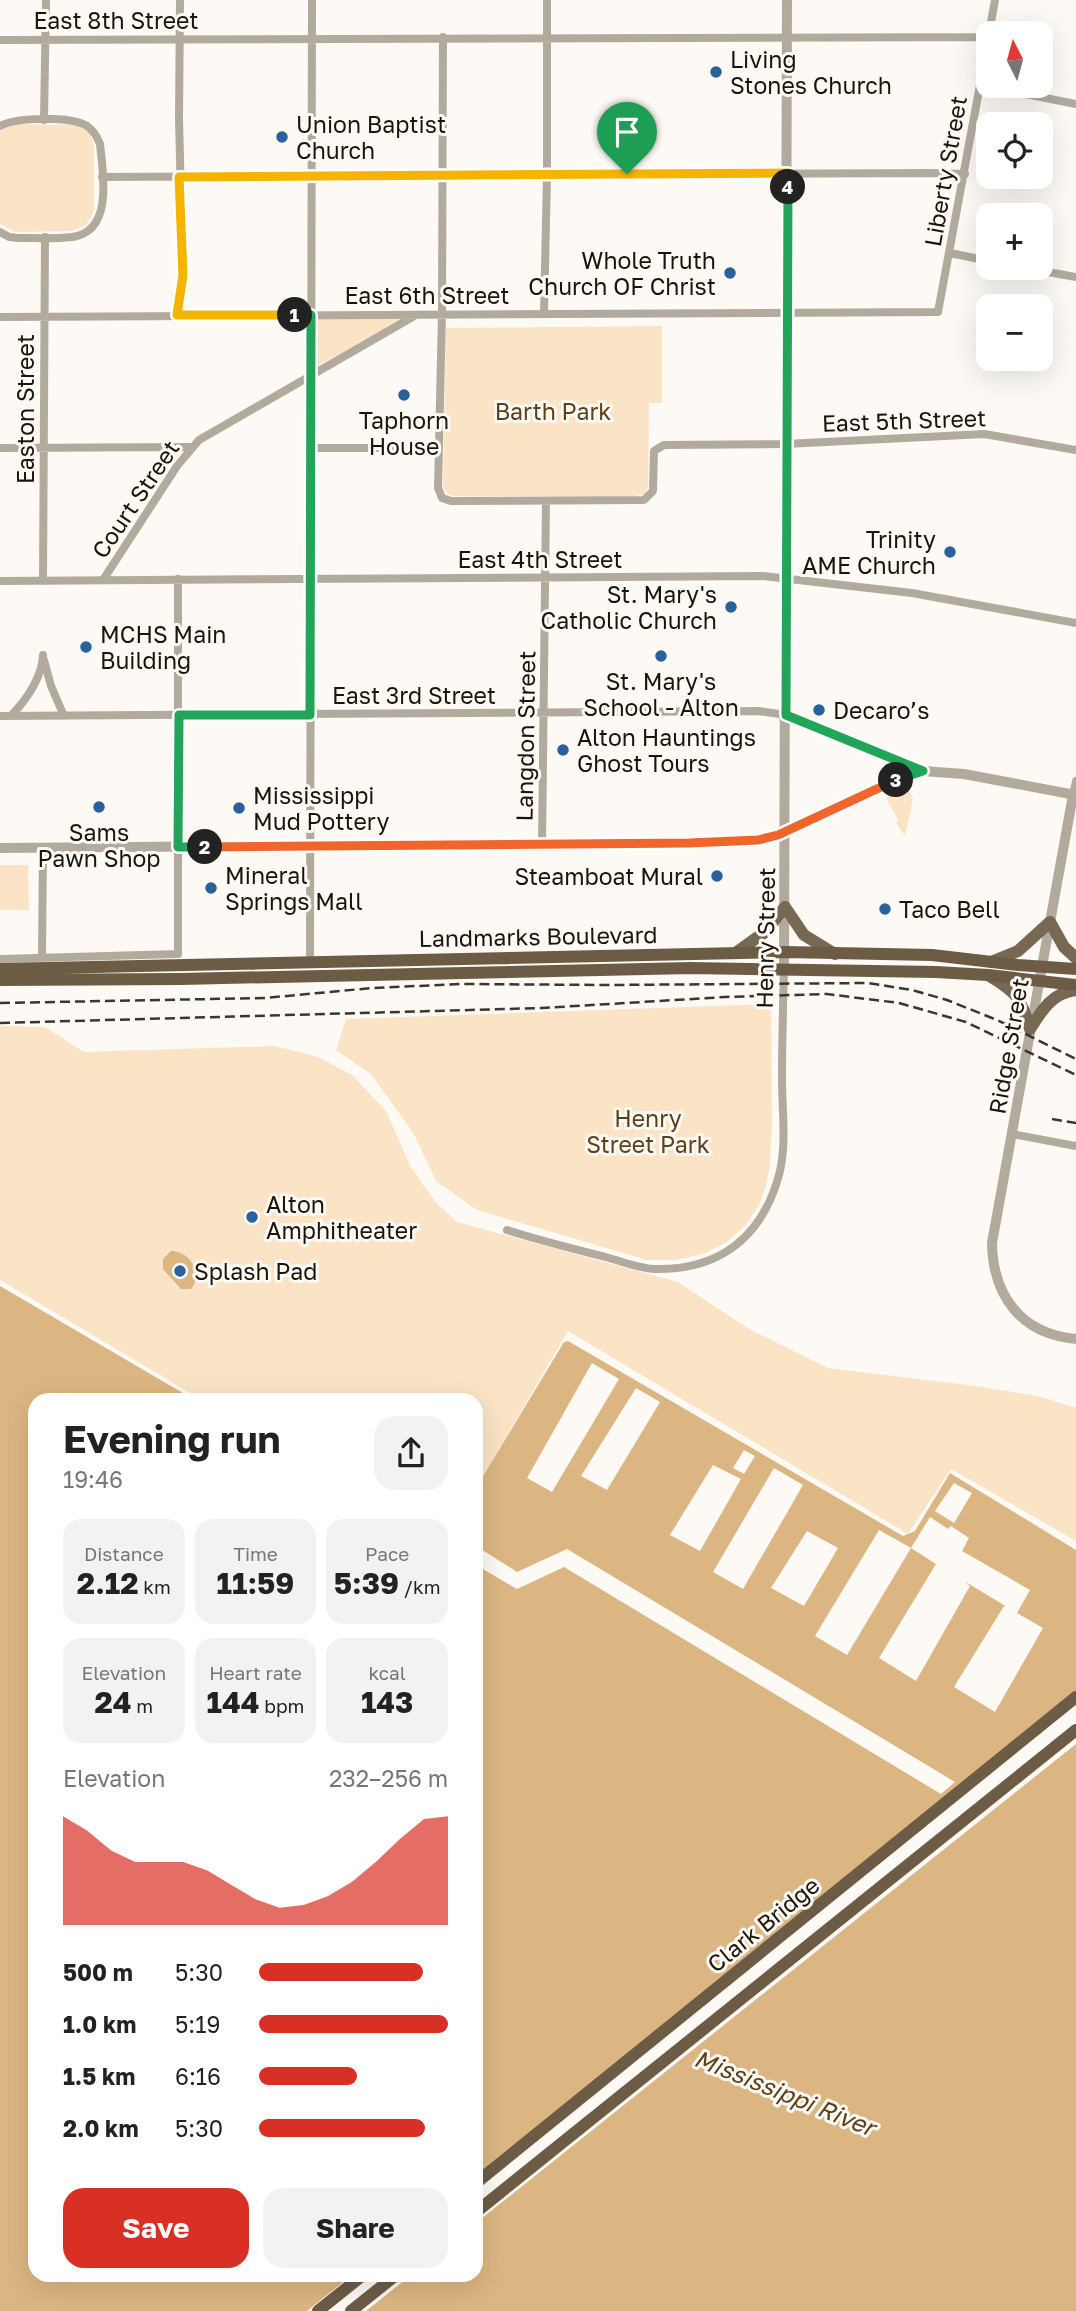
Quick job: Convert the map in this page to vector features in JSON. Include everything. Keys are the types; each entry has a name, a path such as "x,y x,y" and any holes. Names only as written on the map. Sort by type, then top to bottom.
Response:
{"highway":[{"name":"Landmarks Boulevard","path":"0,969 785,952 932,955 1039,982 1076,988"},
{"name":"Landmarks Boulevard","path":"0,980 691,968 989,969 1042,966 1076,969"},
{"name":"Clark Bridge","path":"483,2177 1076,1697"},
{"name":"Clark Bridge","path":"483,2206 1076,1730"},
{"path":"318,2311 354,2282"},
{"path":"351,2311 387,2282"}],"main road":[{"path":"737,952 765,932 785,907 804,935 835,954"},
{"path":"1030,1029 1023,1006 1012,990 989,969 1018,951 1049,922 1064,947 1076,958"},
{"path":"1030,1029 1048,1002 1065,991 1076,988"}],"street":[{"path":"44,120 46,0"},
{"path":"177,315 183,275 179,177 180,0"},
{"path":"310,962 312,0"},
{"path":"544,314 547,0"},
{"name":"Henry Street","path":"507,1230 554,1245 653,1269 685,1266 715,1259 748,1235 762,1217 779,1174 785,952 787,0"},
{"name":"Liberty Street","path":"991,21 995,0"},
{"name":"East 8th Street","path":"0,40 976,35"},
{"path":"310,448 439,448 443,37"},
{"name":"Liberty Street","path":"938,312 978,98"},
{"path":"1046,98 1076,104"},
{"path":"0,126 27,120 80,122 93,131 100,145 102,177 100,216 96,224 82,234 72,237 18,238 1,233"},
{"path":"102,177 965,174"},
{"name":"Easton Street","path":"43,580 46,237"},
{"path":"950,253 976,258"},
{"path":"1053,273 1076,277"},
{"name":"East 6th Street","path":"0,317 938,312"},
{"name":"Court Street","path":"103,580 191,447 417,314"},
{"name":"East 5th Street","path":"439,448 438,488 442,498 451,501 644,500 653,491 654,451 660,445 786,444 984,434 1076,450"},
{"path":"0,447 191,447"},
{"name":"Langdon Street","path":"542,845 546,501"},
{"name":"East 4th Street","path":"0,580 763,576 912,593 1076,623"},
{"path":"0,959 178,954 178,579"},
{"path":"11,716 33,685 43,655 51,686 64,716"},
{"name":"East 3rd Street","path":"0,716 758,711 786,715 923,771"},
{"path":"0,848 542,845 758,840 785,832 892,782 923,771 964,775 1075,795"},
{"name":"Ridge Street","path":"1076,781 995,1224 992,1258 1001,1291 1017,1313 1042,1330 1076,1339"},
{"path":"43,847 43,958"},
{"path":"1012,1134 1076,1146"}],"green space":[{"path":"14,124 77,125 89,132 94,145 94,211 86,225 71,231 15,232 0,224 0,131"},
{"path":"409,316 314,368 314,318"},
{"name":"Barth Park","path":"662,326 662,403 649,403 648,488 645,494 453,496 447,493 443,487 446,328"},
{"path":"908,787 913,799 905,836 896,823 898,820 886,798"},
{"path":"0,865 28,865 29,910 0,910"},
{"name":"Henry Street Park","path":"771,1004 772,1125 766,1186 759,1205 744,1227 728,1241 706,1253 677,1260 647,1260 477,1210 436,1181 414,1134 371,1074 336,1050 346,1019"},
{"path":"0,1026 45,1027 84,1052 275,1046 318,1057 352,1075 386,1111 411,1167 436,1203 457,1222 678,1282 749,1329 828,1368 1038,1396 1076,1408 1076,1541 951,1469 908,1534 568,1331 483,1477 483,1393 190,1393 0,1280"}],"water":[{"name":"Splash Pad","path":"171,1251 184,1255 193,1264 196,1277 191,1289 181,1289 163,1269 163,1259"},
{"name":"Mississippi River","path":"0,1286 183,1393 28,1393 28,2282 483,2282 483,1569 517,1589 564,1567 941,1794 955,1782 567,1549 517,1572 483,1550 483,1476 564,1342 568,1341 903,1536 915,1531 950,1473 1076,1550 1076,2311 0,2311"}],"pier":[{"path":"592,1363 619,1379 552,1492 527,1478"},
{"path":"636,1388 660,1402 607,1490 581,1476"},
{"path":"744,1450 755,1456 744,1474 733,1468"},
{"path":"713,1465 741,1479 700,1551 670,1535"},
{"path":"774,1468 803,1485 743,1589 713,1572"},
{"path":"954,1483 972,1493 954,1523 935,1511"},
{"path":"930,1517 969,1538 962,1551 1030,1590 1017,1613 1043,1628 995,1712 954,1687 1004,1606 1007,1607 964,1581 970,1586 916,1681 879,1658 936,1564 911,1548"},
{"path":"879,1530 911,1548 847,1655 815,1636"},
{"path":"807,1531 838,1548 804,1606 771,1588"},
{"path":"1076,1696 1076,1744 483,2217 483,2170"},
{"path":"343,2282 402,2282 366,2311 307,2311"}],"railway":[{"path":"0,1003 265,998 372,988 462,984 868,983 912,990 947,1000 997,1020 1076,1059"},
{"path":"0,1023 542,1008 827,994 899,1003 966,1022 1076,1075"},
{"path":"1052,1119 1076,1123"}],"place":[{"name":"Living Stones Church","path":"716,72"},
{"name":"Union Baptist Church","path":"282,137"},
{"name":"Whole Truth Church OF Christ","path":"730,273"},
{"name":"Taphorn House","path":"404,395"},
{"name":"Trinity AME Church","path":"950,552"},
{"name":"St. Mary's Catholic Church","path":"731,607"},
{"name":"MCHS Main Building","path":"86,647"},
{"name":"St. Mary's School - Alton","path":"661,656"},
{"name":"Decaro’s","path":"819,710"},
{"name":"Alton Hauntings Ghost Tours","path":"563,750"},
{"name":"Sams Pawn Shop","path":"99,807"},
{"name":"Mississippi Mud Pottery","path":"239,808"},
{"name":"Steamboat Mural","path":"717,876"},
{"name":"Mineral Springs Mall","path":"211,888"},
{"name":"Taco Bell","path":"885,909"},
{"name":"Alton Amphitheater","path":"252,1217"},
{"name":"Splash Pad","path":"180,1271"}],"route":[{"path":"788,173 786,715 923,771 892,782 800,826 758,840 689,843 178,847 179,715 310,715 311,315 177,315 183,275 179,177 627,174 788,173"}]}
